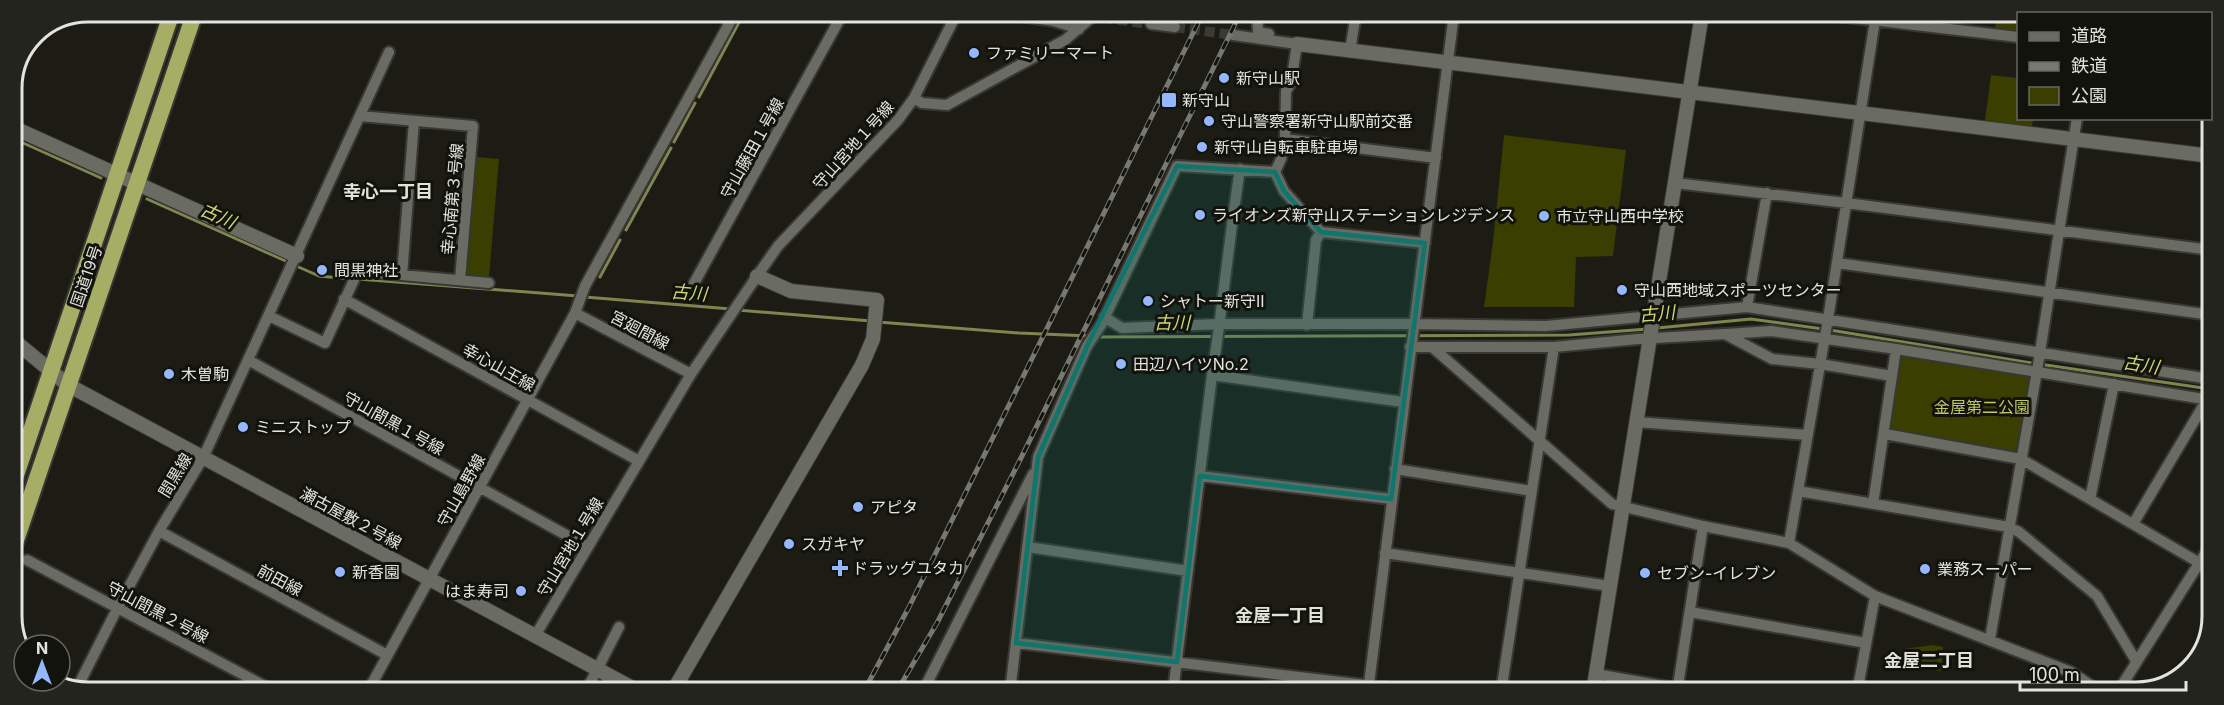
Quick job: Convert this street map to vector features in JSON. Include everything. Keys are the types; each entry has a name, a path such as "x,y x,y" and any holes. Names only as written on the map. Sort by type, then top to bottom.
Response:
{"highway":[{"name":"国道19号","path":"23,431 51,370 169,22"},
{"name":"国道19号","path":"23,546 68,386 192,22"}],"street":[{"name":"守山島野線","path":"373,682 577,308 584,286 730,22"},
{"name":"守山藤田１号線","path":"687,296 838,22"},
{"path":"914,98 952,22"},
{"path":"1057,22 1079,29"},
{"name":"守山宮地１号線","path":"535,636 691,374 778,246 898,120 914,98 922,104 947,105 1065,40 1086,22"},
{"path":"1257,22 1258,32 1287,36 1296,44"},
{"path":"1350,51 1355,22"},
{"path":"1369,682 1453,22"},
{"path":"1595,682 1701,22"},
{"path":"1789,543 1825,339 1875,22"},
{"path":"1906,22 2017,37"},
{"path":"1151,24 1175,27"},
{"path":"1233,35 2201,155"},
{"path":"1275,171 1281,159 1285,138 1286,91 1291,83 1296,44"},
{"path":"22,132 296,257 389,52"},
{"name":"幸心南第３号線","path":"360,116 473,126 460,280"},
{"path":"1990,639 2037,371 2076,120"},
{"path":"402,275 414,121"},
{"path":"1285,138 1436,158"},
{"path":"1012,682 1038,457 1086,347 1102,321 1177,166 1275,171"},
{"path":"1174,682 1231,223 1240,169"},
{"path":"1275,171 1284,190 1321,232 1425,243"},
{"path":"1675,183 1846,202 2201,249"},
{"path":"1747,307 1767,193"},
{"path":"1307,325 1316,240 1321,232"},
{"name":"間黒線","path":"80,682 159,531 203,458 296,257"},
{"path":"1837,263 2201,314"},
{"path":"269,316 325,343 358,271 489,283"},
{"path":"679,682 862,365 873,339 877,300 791,291 757,276"},
{"name":"幸心山王線","path":"344,299 639,461"},
{"path":"1410,346 1554,347 1747,307 2039,355 2202,378"},
{"name":"宮廻間線","path":"577,308 691,374"},
{"path":"1102,321 1122,328 1220,324 1413,324 1651,328 1725,334 1771,331 2202,397"},
{"path":"1725,334 1772,359 1820,363 1892,376"},
{"name":"瀬古屋敷２号線","path":"22,347 68,386 621,682"},
{"path":"1432,347 1612,504 1703,526 1789,543 1875,596 2071,672 2086,682"},
{"path":"1503,682 1554,347"},
{"path":"1873,504 1896,349"},
{"name":"守山間黒１号線","path":"248,360 588,547"},
{"path":"1212,375 1403,402"},
{"path":"2090,499 2114,384"},
{"path":"2133,524 2202,410"},
{"path":"1636,422 1808,435"},
{"path":"1885,434 2021,459 2202,565"},
{"path":"929,682 1037,466"},
{"path":"1395,469 1532,491"},
{"path":"1200,476 1391,499"},
{"path":"1798,491 2009,527 2019,531 2097,596 2136,661"},
{"path":"1678,682 1703,526"},
{"name":"前田線","path":"159,531 387,655"},
{"path":"1028,547 1188,571"},
{"path":"1385,553 1610,586"},
{"name":"守山間黒２号線","path":"23,557 257,682"},
{"path":"2124,682 2202,559"},
{"path":"1859,682 1875,596"},
{"path":"1690,612 1866,643"},
{"path":"591,682 620,627"},
{"path":"1016,643 1324,682"},
{"path":"1596,674 1634,682"}],"highlighted area":[{"path":"1177,166 1275,172 1284,191 1321,232 1425,243 1391,499 1200,476 1177,662 1016,643 1038,457 1087,346"}],"green space":[{"path":"1996,22 2017,22 2017,34 1995,30"},
{"path":"1991,75 2017,78 2017,120 2033,120 2032,127 1985,121"},
{"path":"1504,135 1626,150 1613,256 1576,257 1574,307 1484,307"},
{"path":"476,157 499,159 489,277 465,275"},
{"name":"金屋第二公園","path":"1900,352 2033,374 2017,456 1888,431"},
{"path":"1933,645 1943,647 1941,671 1907,666 1904,649"}],"waterway":[{"path":"699,97 739,22"},
{"path":"674,142 695,103"},
{"name":"古川","path":"22,143 101,178"},
{"path":"626,230 671,148"},
{"name":"古川","path":"147,199 288,262"},
{"path":"600,277 620,240"},
{"name":"古川","path":"294,265 319,276 351,279"},
{"name":"古川","path":"358,279 578,296"},
{"name":"古川","path":"585,297 731,309"},
{"name":"古川","path":"737,310 871,321"},
{"name":"古川","path":"1657,328 1751,319 1823,329"},
{"name":"古川","path":"878,322 1090,336"},
{"name":"古川","path":"1096,337 1569,335 1648,329"},
{"name":"古川","path":"1830,330 2202,388"}],"tunnel":[{"path":"1135,22 1151,24"},
{"path":"1175,27 1233,35"}],"railway":[{"path":"869,682 909,607 1199,22"},
{"path":"902,682 937,623 1020,460 1236,22"}],"place":[{"name":"ファミリーマート","path":"974,53"},
{"name":"新守山駅","path":"1224,78"},
{"name":"新守山","path":"1169,100"},
{"name":"守山警察署新守山駅前交番","path":"1209,121"},
{"name":"新守山自転車駐車場","path":"1202,147"},
{"name":"ライオンズ新守山ステーションレジデンス","path":"1200,215"},
{"name":"市立守山西中学校","path":"1544,216"},
{"name":"間黒神社","path":"322,270"},
{"name":"守山西地域スポーツセンター","path":"1622,290"},
{"name":"シャトー新守II","path":"1148,301"},
{"name":"田辺ハイツNo.2","path":"1121,364"},
{"name":"木曽駒","path":"169,374"},
{"name":"ミニストップ","path":"243,427"},
{"name":"アピタ","path":"858,507"},
{"name":"スガキヤ","path":"789,544"},
{"name":"ドラッグユタカ","path":"840,568"},
{"name":"業務スーパー","path":"1925,569"},
{"name":"新香園","path":"340,572"},
{"name":"セブン-イレブン","path":"1645,573"},
{"name":"はま寿司","path":"521,591"}],"district":[{"name":"幸心一丁目","path":"388,192"},
{"name":"金屋一丁目","path":"1280,616"},
{"name":"金屋二丁目","path":"1929,661"}]}
